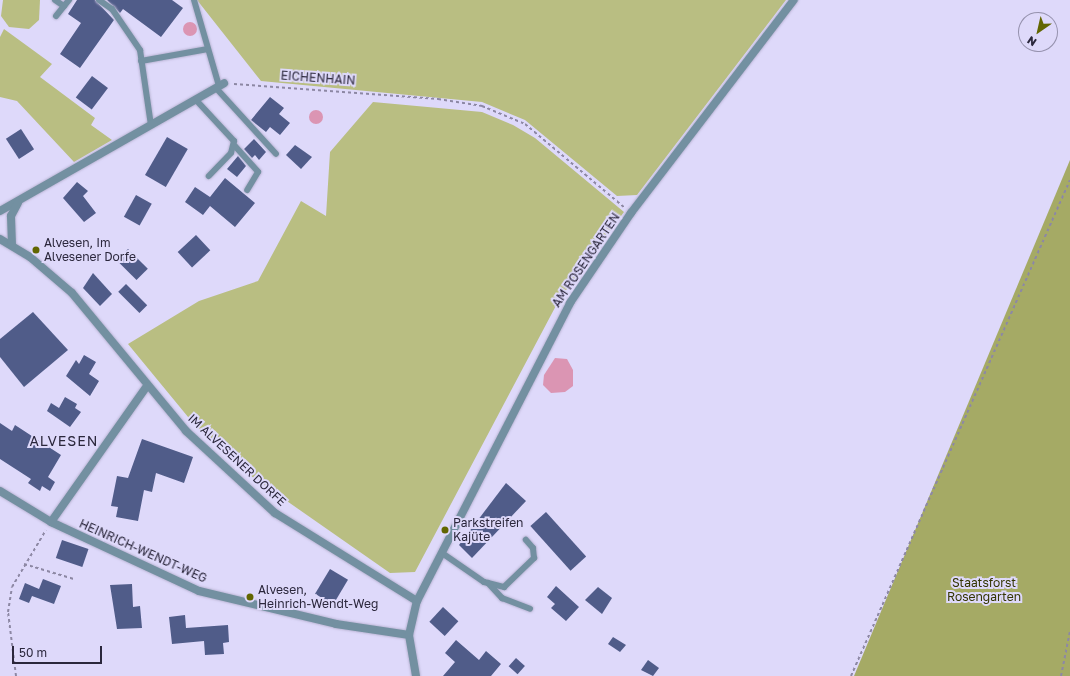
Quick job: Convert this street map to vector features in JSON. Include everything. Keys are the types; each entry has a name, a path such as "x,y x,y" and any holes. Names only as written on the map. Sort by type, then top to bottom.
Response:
{"street":[{"name":"AM ROSENGARTEN","path":"417,601 570,303 631,213 794,0"},
{"path":"0,210 21,200 220,86"},
{"path":"12,246 10,216 21,200"},
{"name":"IM ALVESENER DORFE","path":"0,239 12,246 72,293 147,386 186,431 275,513 417,601"},
{"path":"51,522 147,386"},
{"name":"HEINRICH-WENDT-WEG","path":"0,491 51,522 199,590 336,624 409,634"},
{"path":"416,676 409,634 417,601"}],"lane":[{"path":"55,0 64,6"},
{"path":"56,16 69,0"},
{"path":"99,0 112,9 140,50 151,125"},
{"path":"194,0 220,86 276,154"},
{"path":"141,61 208,49"},
{"path":"196,100 258,172 247,190"},
{"path":"209,176 234,145"},
{"path":"488,583 509,587 532,562 535,553 526,540"},
{"path":"442,553 488,583 502,598 530,609"}],"path":[{"name":"EICHENHAIN","path":"220,86 438,99 482,106 525,124 631,213"},
{"path":"851,676 1070,180"},
{"path":"16,676 8,612 12,586 24,564 51,522"},
{"path":"24,564 74,579"},
{"path":"1061,676 1070,631"}],"green space":[{"path":"3,0 40,0 39,20 29,29 9,27 1,16"},
{"path":"197,0 786,0 637,195 617,196 525,120 482,102 261,81"},
{"path":"4,29 52,64 40,77 95,118 91,125 112,140 74,162 17,101 0,97 0,37"},
{"path":"373,102 482,112 513,125 535,138 624,212 559,300 415,572 390,573 251,476 193,423 128,344 199,301 258,281 301,201 326,216 330,152"},
{"name":"Staatsforst Rosengarten","path":"1070,160 1070,676 854,676"}],"shaded area":[{"path":"187,22 193,22 197,26 197,32 193,36 187,36 183,32 183,26"},
{"path":"313,110 319,110 323,114 323,120 319,124 313,124 309,120 309,114"},
{"path":"555,358 567,359 573,370 573,386 565,392 551,393 543,385 544,375"}],"building":[{"path":"77,0 95,0 114,20 80,68 60,54 81,23 68,14"},
{"path":"107,0 172,0 183,8 161,37 123,9 120,13"},
{"path":"92,76 108,88 92,110 76,98"},
{"path":"270,97 284,108 279,114 290,123 280,135 270,127 266,132 251,120"},
{"path":"21,129 34,149 19,159 6,139"},
{"path":"167,137 188,149 166,187 145,175"},
{"path":"254,139 266,152 259,160 255,155 252,158 244,149"},
{"path":"295,145 312,157 301,169 286,155"},
{"path":"238,156 246,166 237,177 227,169"},
{"path":"225,178 255,203 235,227 210,206 203,215 185,202 195,187 210,197"},
{"path":"77,182 88,191 83,196 96,213 84,222 63,198"},
{"path":"136,195 152,204 140,226 124,217"},
{"path":"196,235 210,250 192,267 178,252"},
{"path":"128,249 148,269 136,280 117,260"},
{"path":"93,273 112,294 100,306 83,288"},
{"path":"126,284 147,305 139,313 118,292"},
{"path":"33,312 68,350 24,387 0,357 0,339"},
{"path":"84,355 96,362 89,374 99,381 90,396 66,376 76,360 79,364"},
{"path":"65,397 77,404 75,408 81,412 70,427 47,411 51,403 59,408"},
{"path":"0,423 12,431 15,425 61,455 48,477 55,482 50,491 42,486 40,491 28,483 31,479 0,459"},
{"path":"142,439 193,457 184,483 156,473 152,492 144,490 138,521 116,517 118,507 111,506 117,476 128,478"},
{"path":"506,483 526,501 472,558 459,545"},
{"path":"546,512 586,557 571,571 530,526"},
{"path":"62,540 88,549 82,567 56,558"},
{"path":"330,569 348,580 333,605 315,594"},
{"path":"43,579 61,586 54,604 32,596 29,603 19,599 25,583 39,589"},
{"path":"132,584 133,607 140,606 142,628 117,629 110,585"},
{"path":"556,586 579,607 566,621 551,608 555,604 547,597"},
{"path":"598,587 612,598 602,614 585,600"},
{"path":"443,607 458,621 445,636 429,622"},
{"path":"185,615 186,628 228,625 229,642 223,643 224,654 205,655 204,641 172,644 169,617"},
{"path":"613,637 626,645 620,652 608,644"},
{"path":"456,640 479,660 486,651 501,664 491,676 443,676 455,662 445,653"},
{"path":"516,658 525,666 518,674 509,666"},
{"path":"648,660 659,668 653,676 641,670"}],"place":[{"name":"Alvesen, Im Alvesener Dorfe","path":"36,250"},
{"name":"Parkstreifen Kajüte","path":"445,530"},
{"name":"Alvesen, Heinrich-Wendt-Weg","path":"250,597"}],"district":[{"name":"ALVESEN","path":"64,441"}]}
